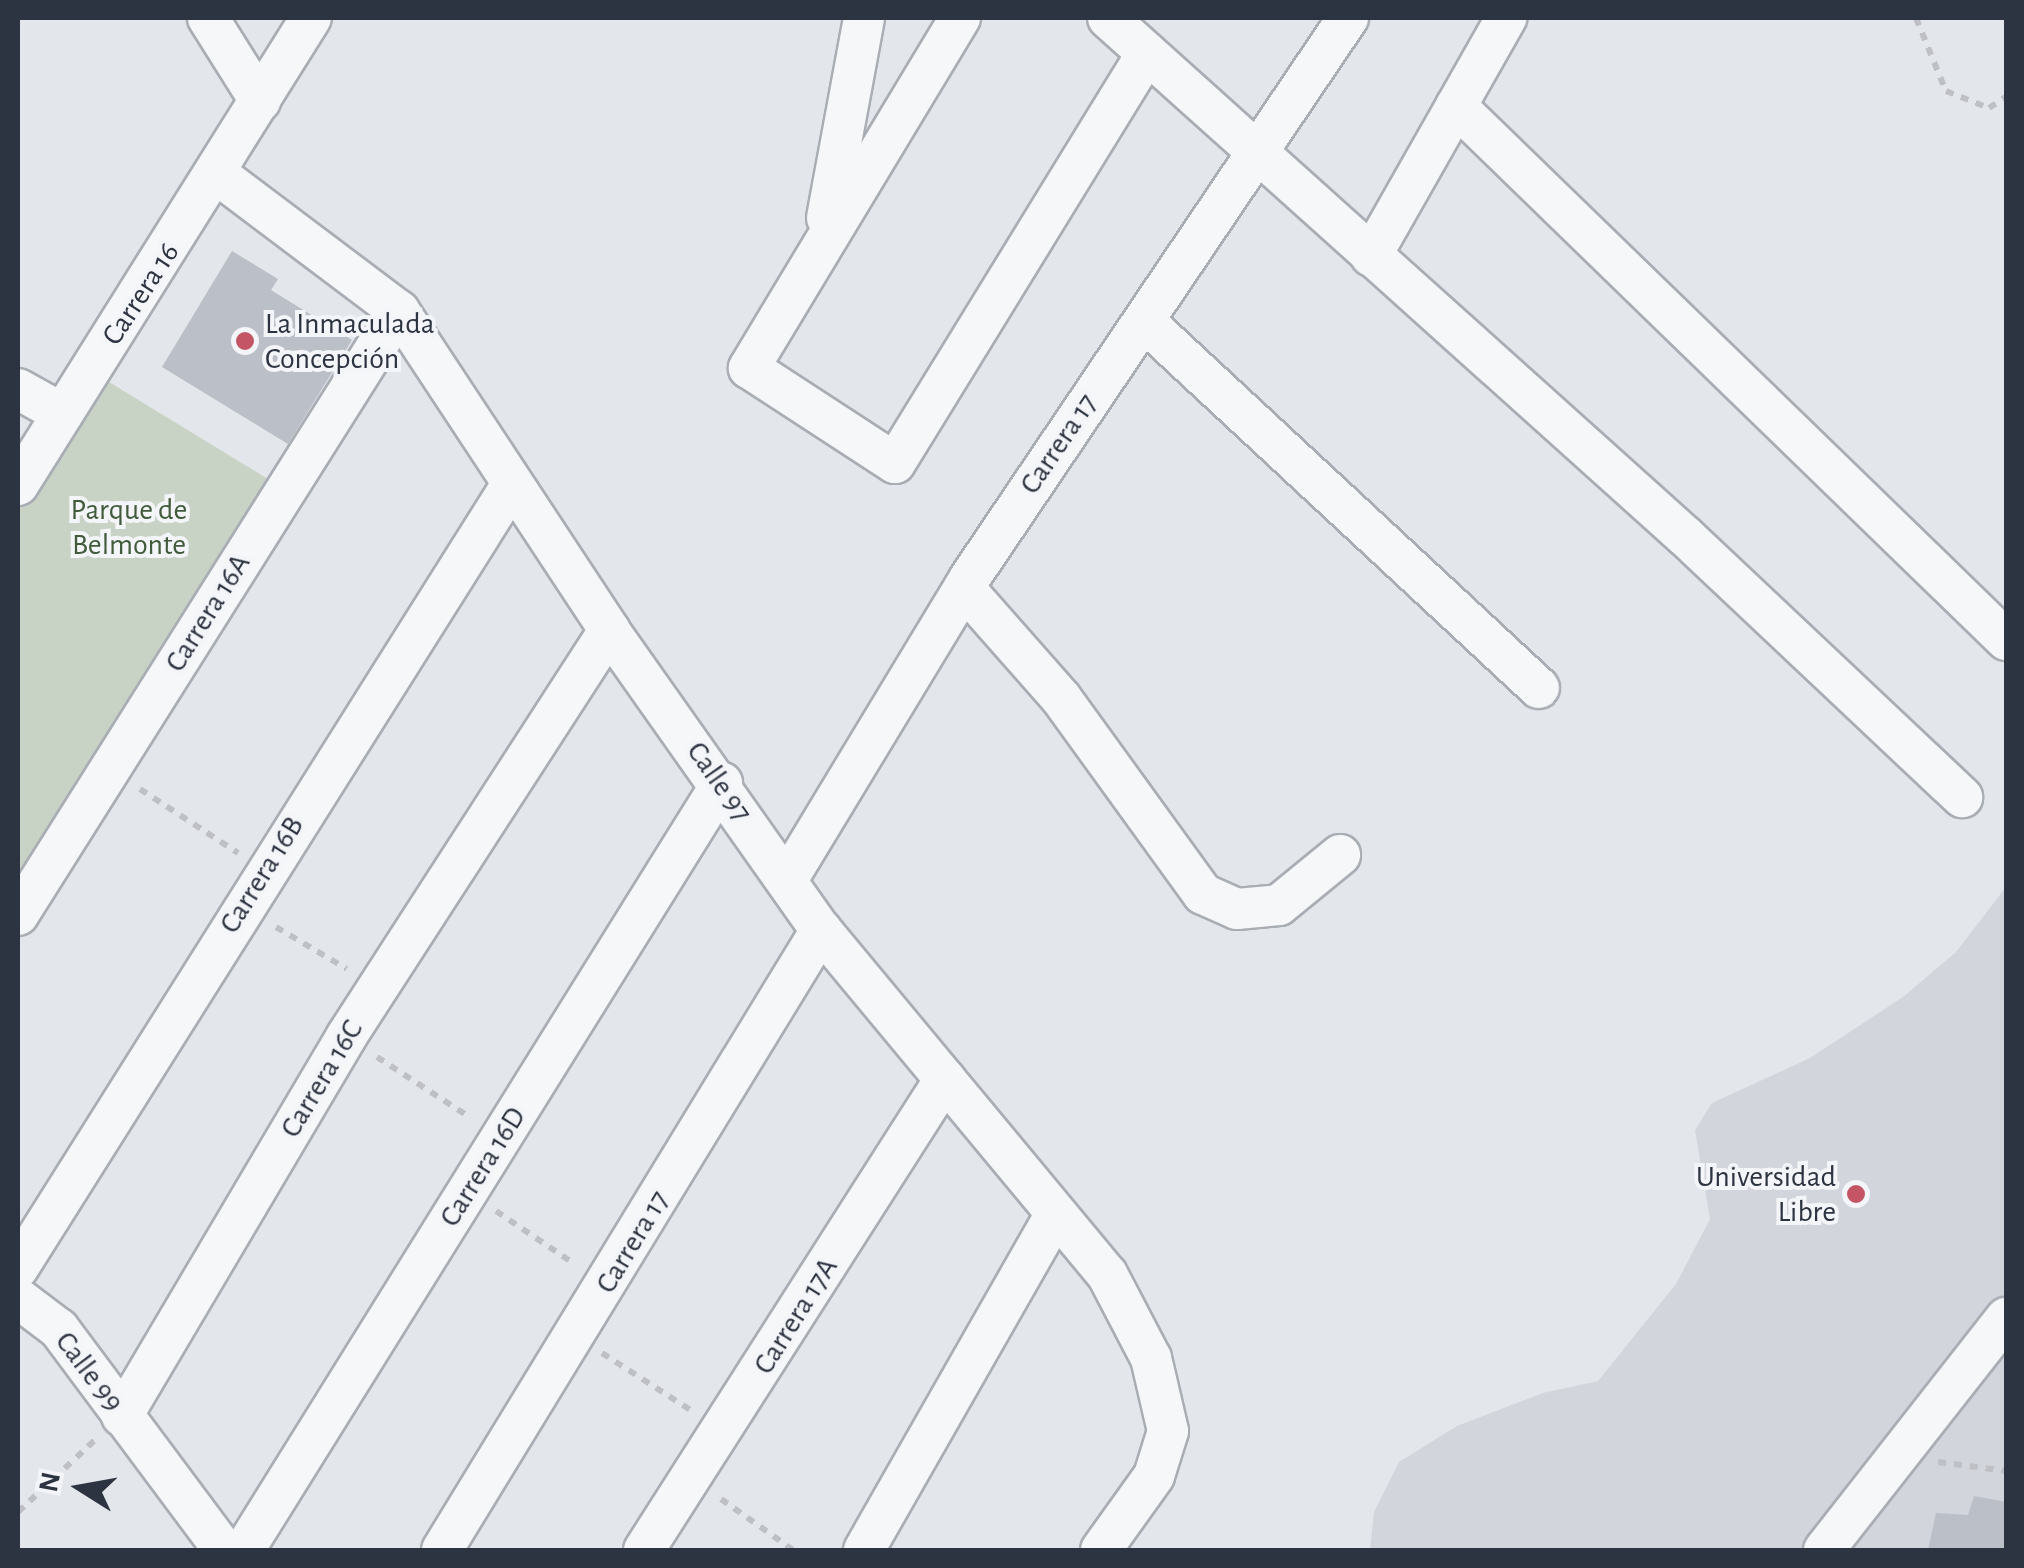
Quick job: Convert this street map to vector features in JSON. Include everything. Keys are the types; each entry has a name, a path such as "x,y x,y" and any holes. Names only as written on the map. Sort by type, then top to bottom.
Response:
{"street":[{"path":"208,18 260,100"},
{"name":"Carrera 16","path":"18,485 311,18"},
{"path":"823,242 864,18"},
{"path":"960,18 749,368 895,463 1147,53"},
{"path":"1108,18 1685,536 1962,797"},
{"path":"1370,256 1506,18"},
{"name":"Carrera 17","path":"787,880 964,588 1256,152 1338,22"},
{"path":"1456,106 2006,640"},
{"name":"Calle 97","path":"216,174 398,312 609,630 722,783 821,930 1107,1274 1132,1318 1162,1393 1168,1431 1154,1476 1101,1550"},
{"name":"Carrera 16A","path":"18,915 398,312"},
{"path":"1144,321 1539,688"},
{"path":"18,389 63,414"},
{"name":"Carrera 16B","path":"18,1268 264,870 512,484"},
{"path":"964,588 1061,698 1203,894 1238,910 1279,905 1340,855"},
{"name":"Carrera 16C","path":"122,1416 346,1037 609,630"},
{"name":"Carrera 16D","path":"244,1550 722,783"},
{"name":"Carrera 17","path":"442,1550 607,1286 821,930"},
{"name":"Carrera 17A","path":"644,1550 944,1079"},
{"path":"864,1550 1055,1215"},
{"name":"Calle 99","path":"18,1298 59,1329 224,1550"},
{"path":"1824,1550 2006,1318"}],"path":[{"path":"1916,18 1946,91 1989,108 2006,97"},
{"path":"110,769 264,870"},
{"path":"242,907 378,987"},
{"path":"346,1037 502,1138"},
{"path":"468,1192 607,1286"},
{"path":"575,1335 723,1431"},
{"path":"18,1512 122,1416"},
{"path":"692,1478 794,1550"}],"shaded area":[{"name":"Universidad Libre","path":"2006,887 2006,1550 1370,1550 1374,1512 1399,1462 1457,1426 1543,1393 1598,1381 1676,1284 1710,1219 1695,1130 1712,1103 1810,1058 1903,997 1956,952"}],"green space":[{"name":"Parque de Belmonte","path":"91,371 286,490 18,915 18,485"}],"building":[{"path":"232,251 278,279 271,290 352,340 288,444 162,367"},
{"path":"1974,1496 2006,1502 2006,1550 1928,1550 1936,1513 1968,1515"}],"place":[{"name":"La Inmaculada Concepción","path":"245,341"},
{"name":"Universidad Libre","path":"1856,1194"}]}
